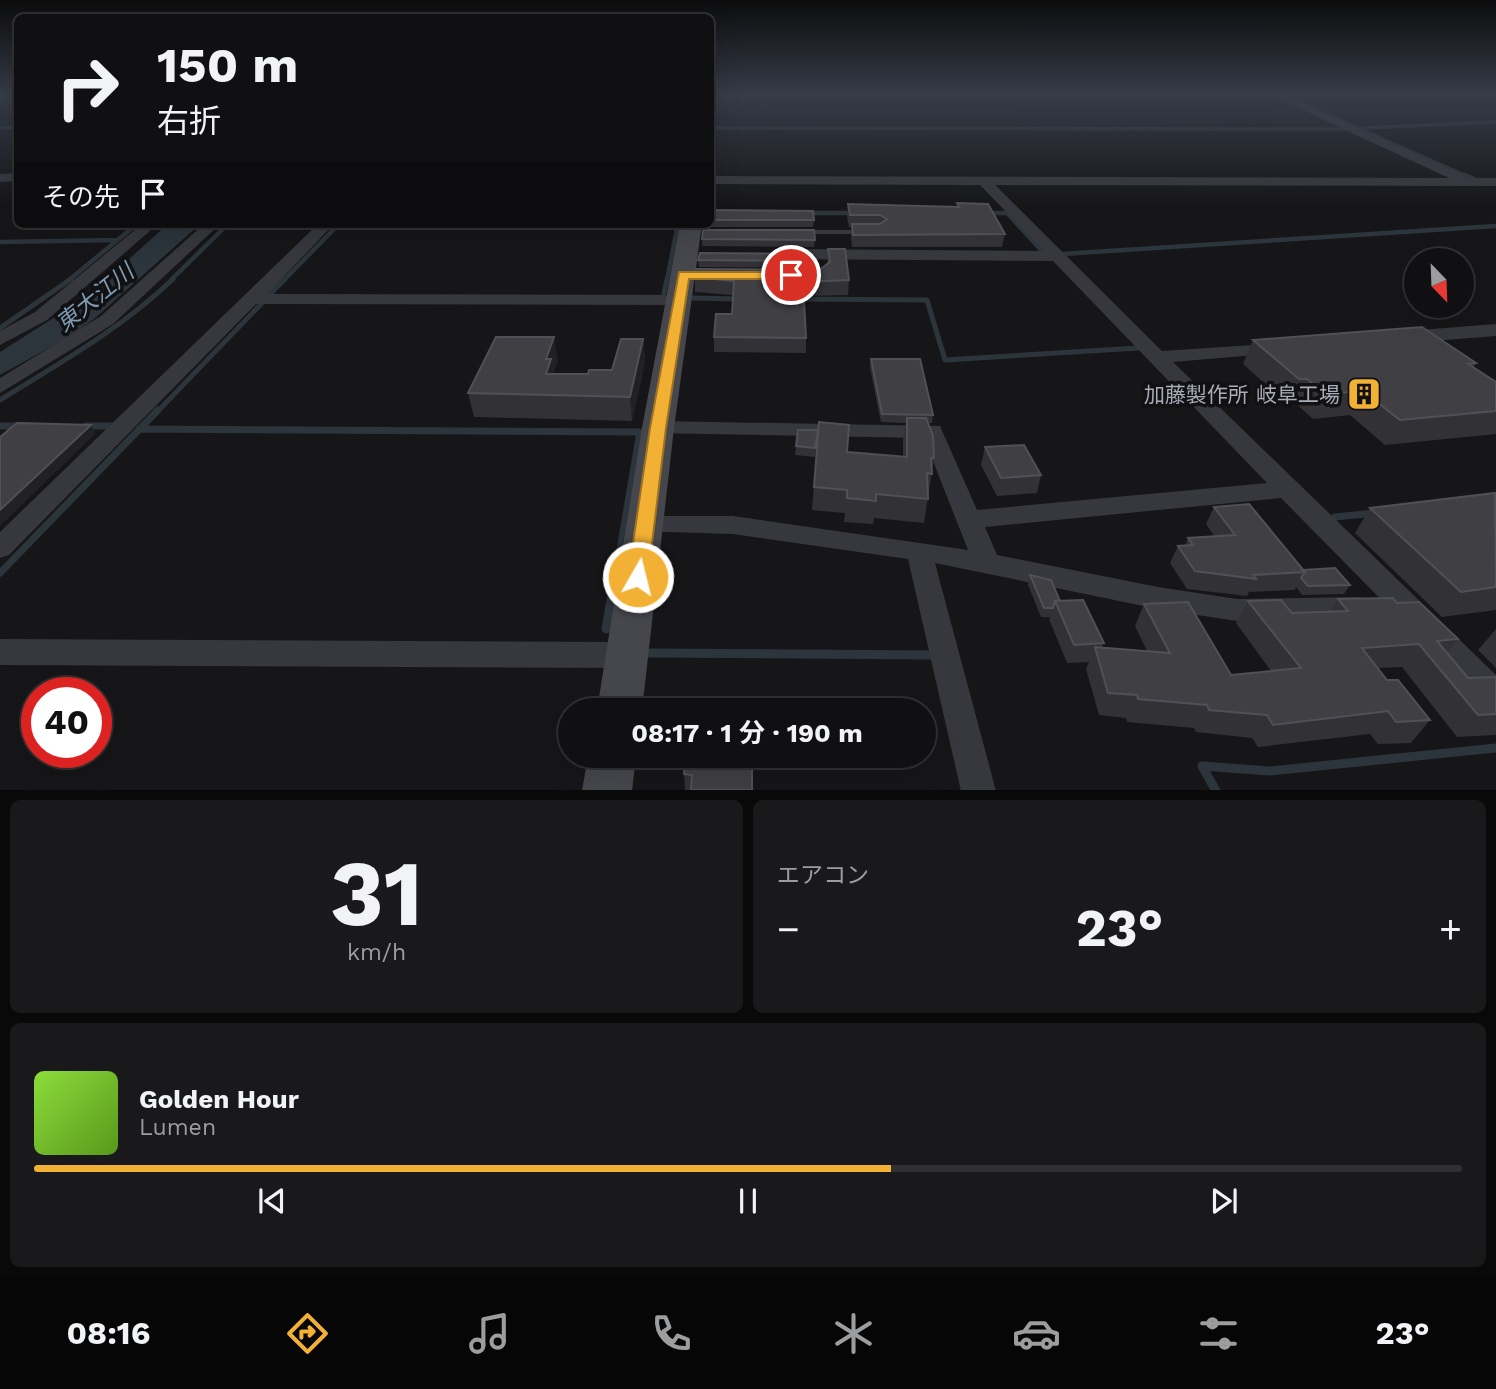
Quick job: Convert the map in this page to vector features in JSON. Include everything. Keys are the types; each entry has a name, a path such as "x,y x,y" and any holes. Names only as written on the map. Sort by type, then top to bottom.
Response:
{"street":[{"path":"1358,132 1496,193"},
{"path":"714,180 1496,182"},
{"path":"983,180 1287,489 1496,695"},
{"path":"0,339 41,316 146,228"},
{"path":"0,387 107,320 209,228"},
{"path":"0,548 323,228"},
{"path":"764,254 1057,256"},
{"path":"815,255 818,276"},
{"path":"249,299 691,256 658,428 621,698"},
{"path":"1388,338 1496,330"},
{"path":"1157,357 1293,346"},
{"path":"658,428 932,430 987,564"},
{"path":"969,520 1287,489"},
{"path":"645,525 733,525 919,551 1237,610 1407,607"},
{"path":"919,551 979,790"},
{"path":"0,652 627,655"},
{"path":"607,790 610,768"}],"lane":[{"path":"784,232 879,232"}],"water":[{"name":"東大江川","path":"164,228 196,228 94,319 65,339 0,375 0,352 88,296"}],"building":[{"path":"957,203 988,204 1005,234 853,235 852,224 880,224 887,219 880,215 850,215 848,204 959,207"},
{"path":"714,210 813,211 814,220 714,220"},
{"path":"703,230 814,230 815,240 702,239"},
{"path":"828,249 845,249 849,280 803,282 806,338 714,337 716,314 732,314 734,281 695,277 696,269 819,270 830,262"},
{"path":"700,253 806,254 806,261 698,260"},
{"path":"1422,327 1476,363 1468,364 1496,382 1496,411 1400,420 1363,391 1325,394 1307,379 1299,379 1253,340"},
{"path":"496,337 554,337 546,359 551,359 546,374 588,374 589,370 612,370 621,339 643,339 630,397 468,393"},
{"path":"871,359 920,359 933,415 882,414"},
{"path":"907,418 926,418 933,436 932,474 927,473 928,499 876,494 876,501 847,498 847,490 814,487 819,422 849,425 847,452 907,457"},
{"path":"17,423 91,425 0,510 0,437"},
{"path":"798,430 818,430 815,448 796,446"},
{"path":"1024,445 1041,475 1001,478 985,447"},
{"path":"1495,493 1496,587 1461,592 1370,508"},
{"path":"1249,504 1305,572 1253,575 1256,579 1195,571 1178,546 1193,545 1188,538 1235,535 1214,507"},
{"path":"1335,568 1350,585 1308,586 1301,578 1305,572 1302,570"},
{"path":"1030,575 1051,580 1060,601 1055,601 1053,608 1044,608"},
{"path":"1393,598 1397,603 1419,602 1458,639 1437,641 1468,678 1496,677 1496,714 1478,715 1419,644 1362,648 1387,680 1398,680 1430,720 1396,722 1388,711 1273,725 1267,715 1209,710 1207,705 1138,699 1137,695 1108,693 1095,647 1170,653 1144,604 1188,602 1231,675 1301,668 1248,601 1281,600 1292,613 1348,611 1338,599"},
{"path":"1083,600 1104,643 1074,645 1055,601"},
{"path":"684,768 752,768 752,790 691,790 692,775 684,774"}],"waterway":[{"path":"1367,132 1469,177"},
{"path":"1465,175 1476,180"},
{"path":"807,213 856,213"},
{"path":"985,213 1007,213 1042,251 1048,252"},
{"path":"1062,254 1496,226"},
{"path":"69,280 132,228"},
{"path":"171,280 224,228"},
{"path":"284,280 335,228"},
{"path":"667,280 677,228"},
{"path":"0,242 117,240"},
{"path":"0,328 71,279"},
{"path":"0,400 112,329 173,279"},
{"path":"664,293 667,279"},
{"path":"269,295 284,280"},
{"path":"691,298 740,299"},
{"path":"796,299 927,300 945,360 1138,348"},
{"path":"157,412 263,302"},
{"path":"140,429 158,410"},
{"path":"0,426 19,426"},
{"path":"86,426 115,426"},
{"path":"0,573 140,429"},
{"path":"140,429 640,432 615,579"},
{"path":"1335,517 1375,513"},
{"path":"606,629 615,577"},
{"path":"650,653 934,655"},
{"path":"1215,790 1202,766 1270,771 1496,748"}],"place":[{"name":"加藤製作所 岐阜工場","path":"1364,394"}],"route":[{"path":"638,577 658,428 684,275 791,275"}]}
